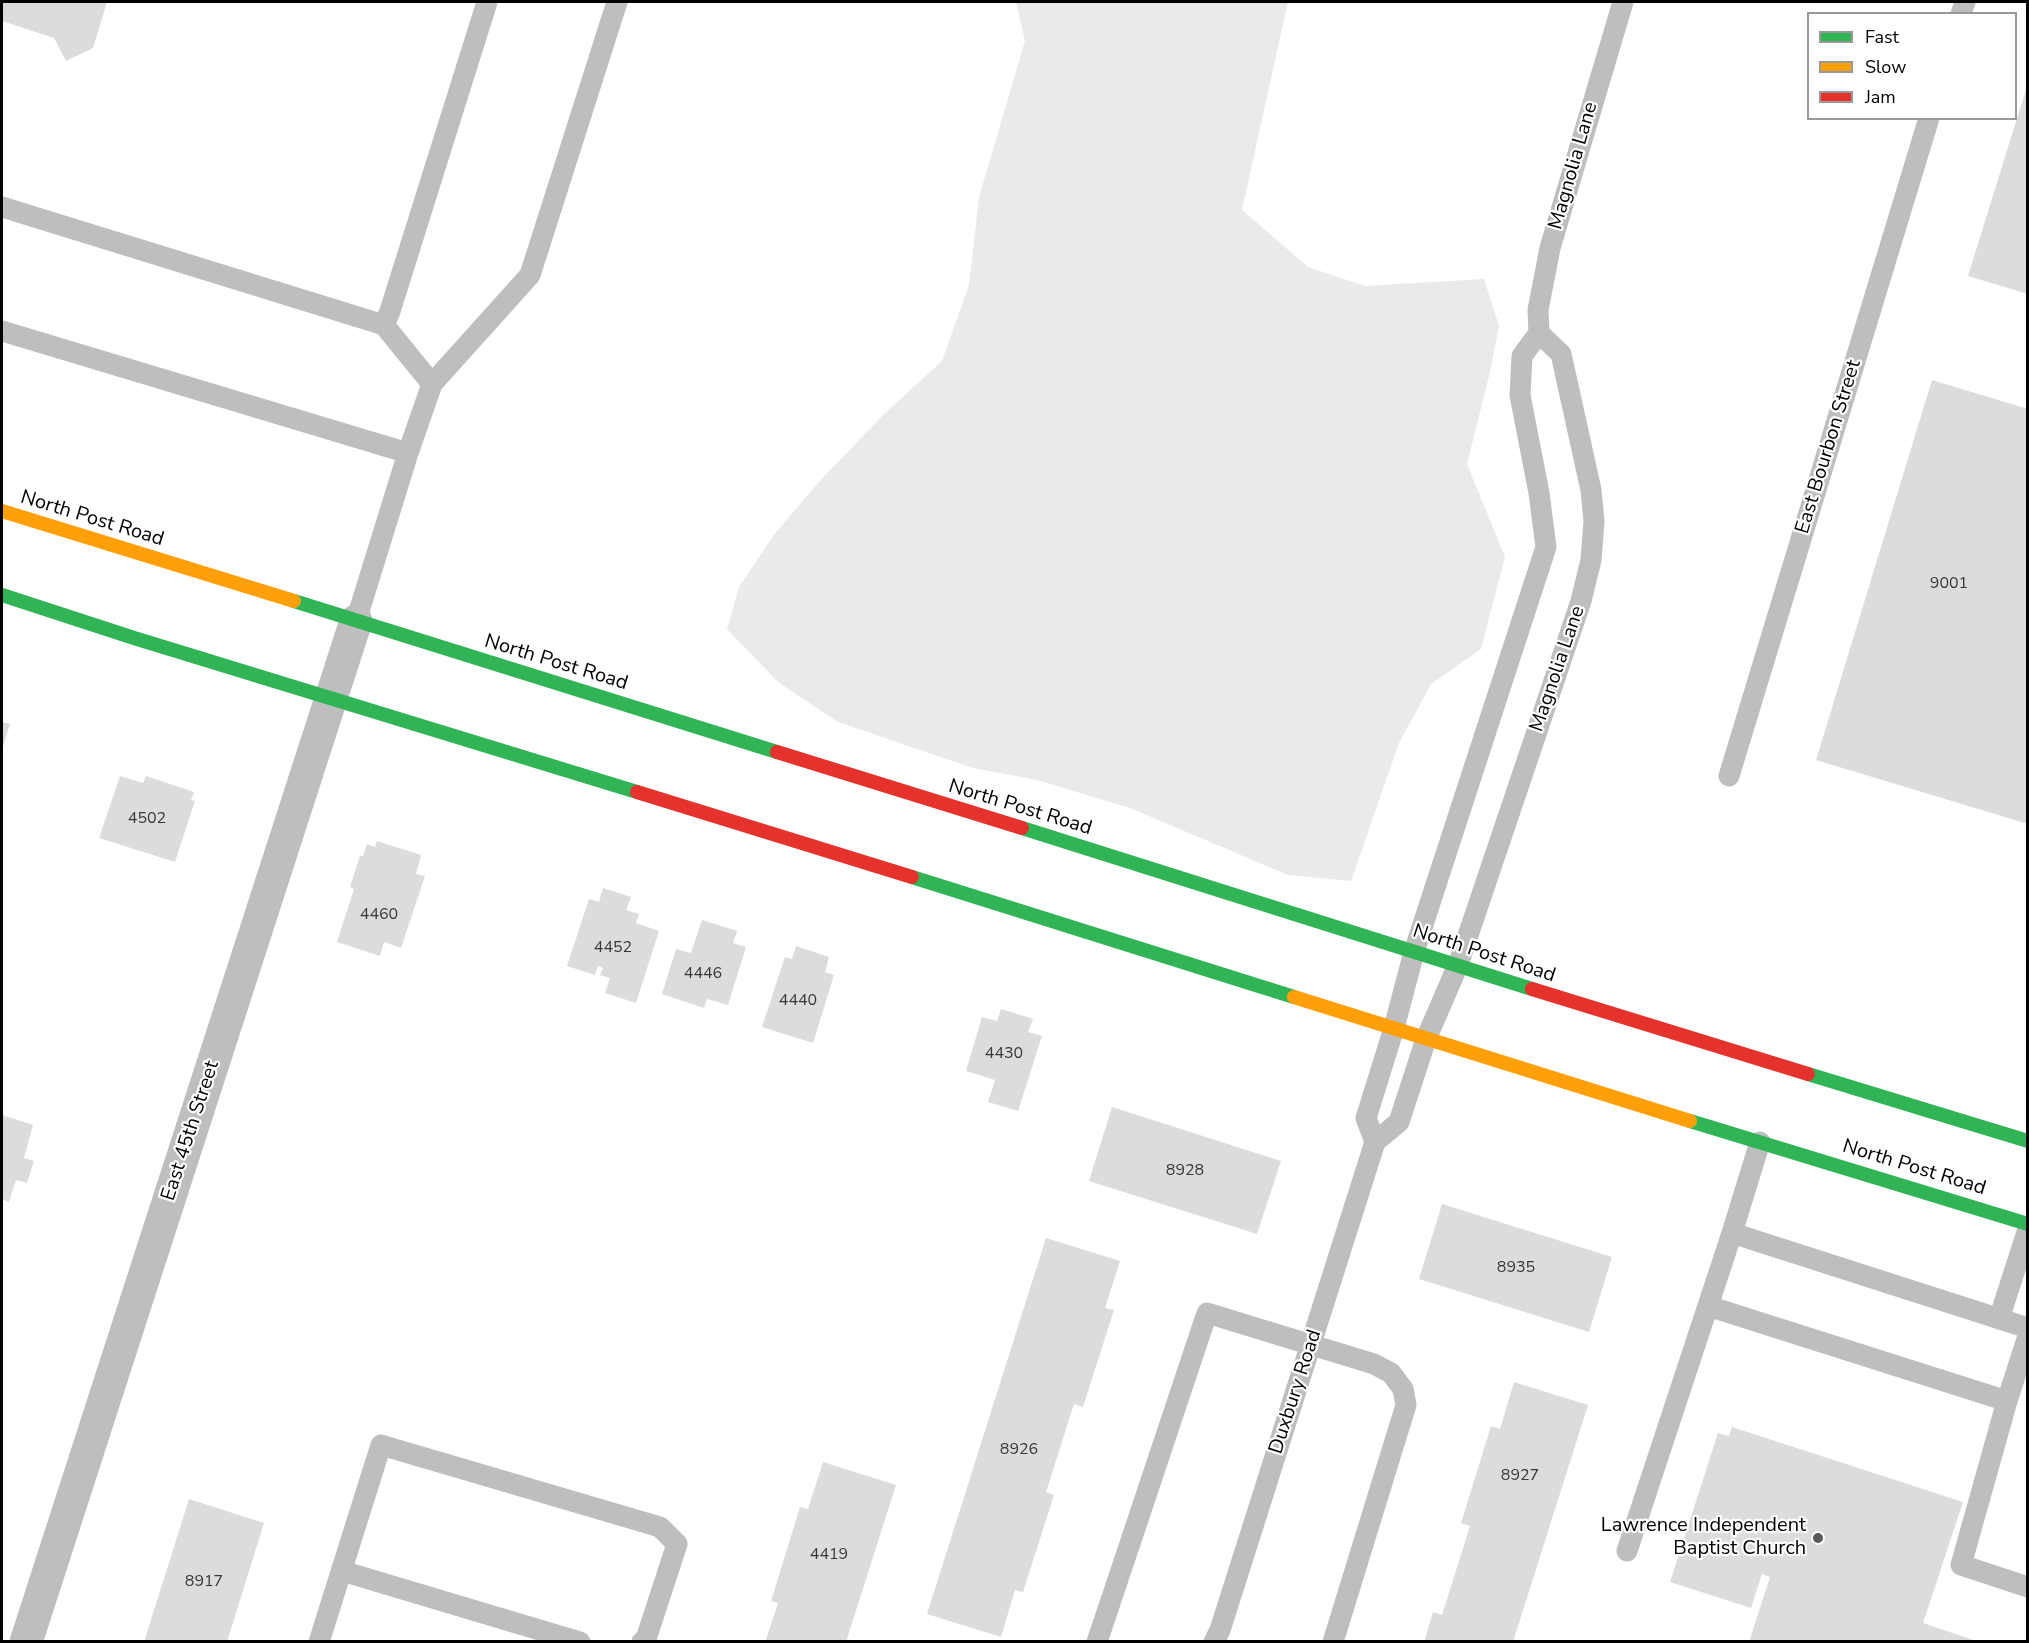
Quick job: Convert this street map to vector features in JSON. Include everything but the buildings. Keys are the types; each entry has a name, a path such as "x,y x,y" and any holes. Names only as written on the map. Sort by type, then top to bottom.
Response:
{"main road":[{"name":"North Post Road","path":"2,512 1458,965 1618,1017 2028,1141"},
{"name":"North Post Road","path":"2,595 134,638 842,854 1426,1039 2028,1224"}],"street":[{"name":"East 45th Street","path":"26,1641 356,621"}],"lane":[{"path":"384,325 487,2"},
{"path":"356,621 432,384 530,275 618,2"},
{"name":"Magnolia Lane","path":"1426,1039 1458,965 1581,601 1591,560 1594,521 1591,490 1561,354 1539,333 1538,310 1550,248 1623,2"},
{"name":"East Bourbon Street","path":"1729,776 1928,120"},
{"path":"2,207 384,325 432,384"},
{"path":"2,331 408,453"},
{"path":"1426,1039 1399,1122 1375,1142 1366,1118 1394,1029 1414,952 1546,547 1539,493 1520,395 1522,356 1539,333"},
{"name":"Duxbury Road","path":"1214,1641 1220,1630 1375,1142"},
{"path":"1628,1551 1761,1142"},
{"path":"1999,1319 2028,1229"},
{"path":"1732,1233 2028,1328"},
{"path":"1708,1306 2007,1401"},
{"path":"1097,1641 1207,1312 1374,1364 1391,1372 1403,1389 1406,1405 1333,1641"},
{"path":"2028,1336 2007,1401 1961,1565 2028,1587"},
{"path":"319,1641 381,1445 660,1527 678,1544 646,1639 642,1641"},
{"path":"342,1571 580,1641"}],"shaded area":[{"path":"1016,2 1288,2 1242,210 1308,267 1365,286 1484,279 1499,326 1467,464 1505,557 1481,649 1431,684 1399,743 1351,881 1288,875 1130,808 1037,780 973,768 838,722 778,682 727,629 739,587 773,536 817,484 883,415 942,361 969,285 979,197 1025,41"}],"traffic: fast":[{"path":"2,595 134,638 637,792"},
{"path":"294,601 777,752"},
{"path":"1022,828 1532,989"},
{"path":"912,877 1294,997"},
{"path":"1808,1074 2028,1141"},
{"path":"1690,1121 2028,1224"}],"traffic: slow":[{"path":"2,511 294,601"},
{"path":"1294,997 1690,1121"}],"traffic: jam":[{"path":"777,752 1022,828"},
{"path":"637,792 912,877"},
{"path":"1532,989 1808,1074"}],"place":[{"name":"Lawrence Independent Baptist Church","path":"1818,1538"}]}
